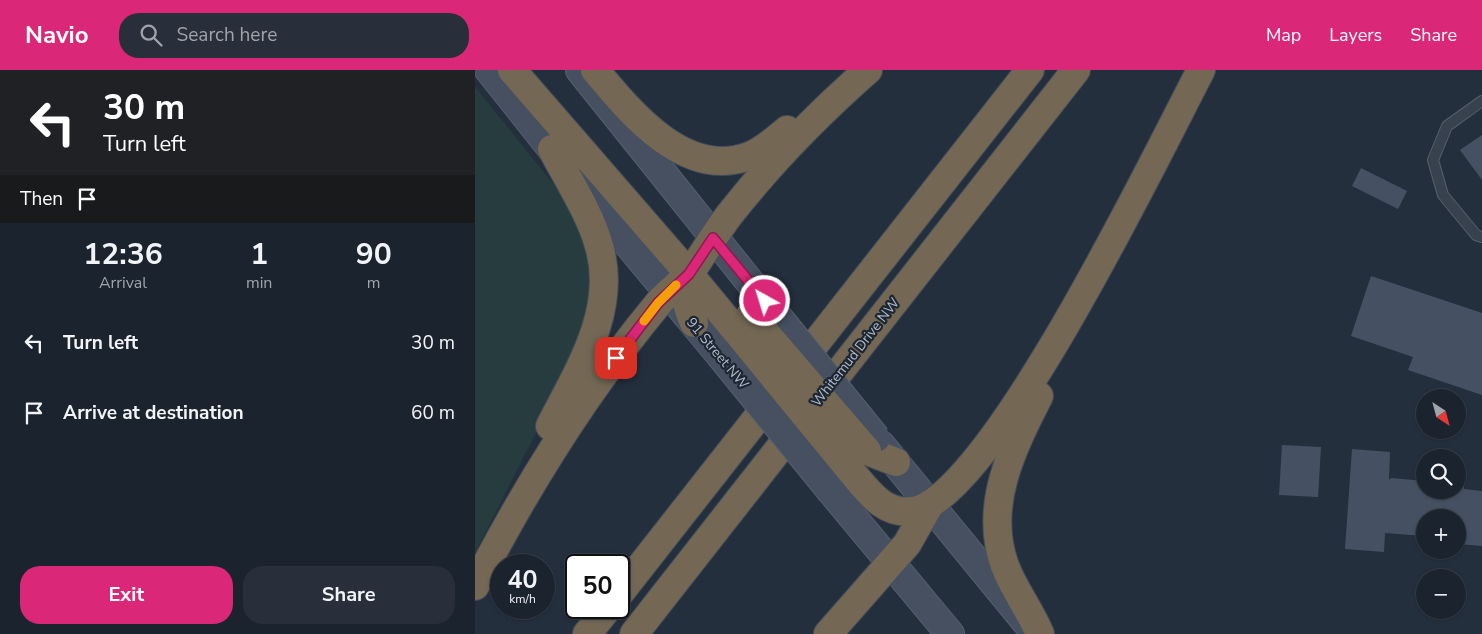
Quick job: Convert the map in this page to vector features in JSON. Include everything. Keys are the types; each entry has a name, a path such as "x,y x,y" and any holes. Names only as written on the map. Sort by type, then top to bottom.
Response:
{"highway":[{"path":"512,70 689,274 751,316 864,453 873,497 890,510 915,511 930,504"},
{"path":"595,70 627,108 657,134 684,152 711,160 738,159 757,152 845,90"},
{"path":"475,586 497,544 549,455 584,402 658,303 689,274 713,238 760,177 802,131 868,70"},
{"path":"630,580 1030,70"},
{"name":"Whitemud Drive NW","path":"633,634 1076,70"},
{"path":"828,634 907,544 930,504 977,460 1015,408 1056,340 1122,222 1201,70"},
{"path":"497,544 525,476 589,347 596,329 604,293 603,262 599,245 592,227 552,149"},
{"path":"1040,634 1032,615 1006,568 1000,551 997,510 1000,488 1026,422 1098,278 1147,173"},
{"path":"689,274 685,292 686,305 694,323"},
{"path":"864,453 896,462"},
{"path":"587,634 599,619"}],"main road":[{"name":"91 Street NW","path":"489,70 668,293 950,634"},
{"path":"580,70 713,238 751,316 864,453"},
{"path":"896,462 1036,634"}],"lane":[{"path":"1482,101 1447,126 1433,160 1443,195 1476,235 1482,237"}],"green space":[{"path":"475,87 568,202 586,234 594,303 540,425 475,553"}],"building":[{"path":"1482,135 1482,180 1460,150"},
{"path":"1361,168 1407,191 1398,209 1352,186"},
{"path":"1371,276 1482,313 1482,395 1408,370 1413,357 1351,336"},
{"path":"1282,445 1321,447 1318,497 1279,495"},
{"path":"1352,449 1390,452 1389,480 1391,478 1416,480 1416,499 1466,499 1466,489 1482,491 1482,546 1466,545 1466,509 1416,509 1416,535 1385,533 1384,552 1345,549"}],"slow traffic":[{"path":"644,321 676,285"}],"route":[{"path":"616,358 658,303 689,274 713,238 765,301"}]}
